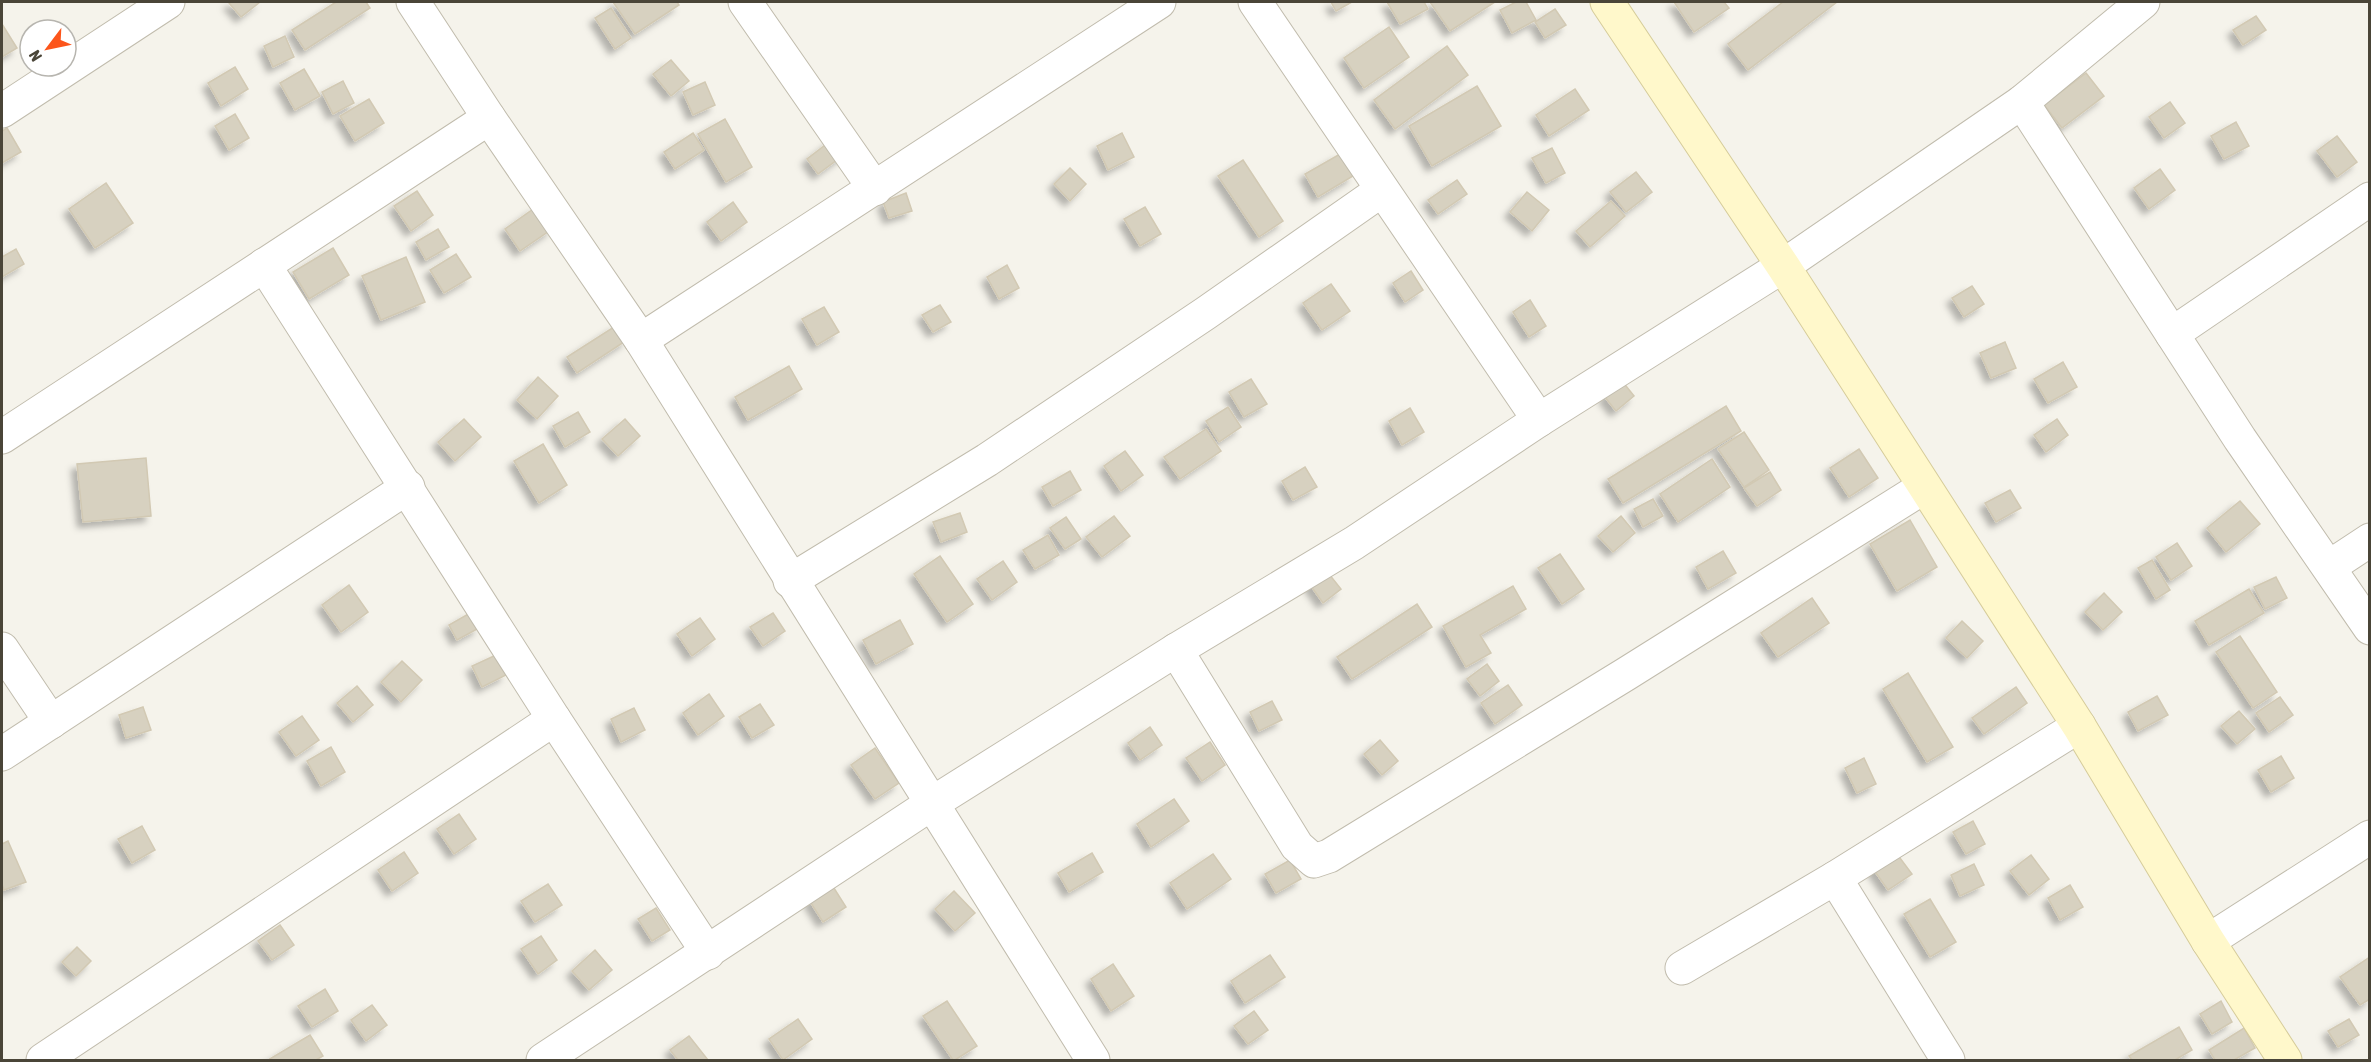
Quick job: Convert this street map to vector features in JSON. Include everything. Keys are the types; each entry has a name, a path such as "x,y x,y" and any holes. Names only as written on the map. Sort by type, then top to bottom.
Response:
{"street":[{"path":"2,111 168,2"},
{"path":"413,2 489,118 641,340 931,804 1079,1056"},
{"path":"745,2 875,189"},
{"path":"641,340 1159,2"},
{"path":"1254,2 1539,420"},
{"path":"1607,2 1783,266 2079,726 2208,941 2285,1060"},
{"path":"543,1060 931,804 1176,650 1354,543 1539,420 1783,266 2022,102 2143,2"},
{"path":"2022,102 2240,439 2370,628"},
{"path":"2,436 489,118"},
{"path":"790,581 987,460 1216,306 1382,190"},
{"path":"2172,334 2370,200"},
{"path":"264,265 408,487 554,719 708,953"},
{"path":"2,754 408,487"},
{"path":"1176,650 1297,846 1314,861 1329,856 1369,832 1924,487"},
{"path":"2329,567 2370,540"},
{"path":"2,649 51,722"},
{"path":"43,1060 554,719"},
{"path":"1682,968 1835,878 2079,726"},
{"path":"2208,941 2370,837"},
{"path":"1835,878 1948,1060"}],"building":[{"path":"260,2 241,17 229,3"},
{"path":"336,2 366,2 370,8 305,50 292,30"},
{"path":"613,2 677,2 679,5 635,34"},
{"path":"1331,2 1352,2 1336,11"},
{"path":"1387,2 1424,2 1428,9 1400,24"},
{"path":"1430,2 1495,2 1450,31"},
{"path":"1516,2 1526,2 1536,20 1512,33 1500,10"},
{"path":"1674,2 1724,2 1729,8 1694,32"},
{"path":"1783,2 1837,2 1748,70 1728,44"},
{"path":"611,8 631,38 615,49 595,18"},
{"path":"1555,9 1566,25 1545,38 1535,22"},
{"path":"2256,16 2266,30 2243,45 2233,30"},
{"path":"2,24 17,48 2,57"},
{"path":"1389,27 1409,57 1364,88 1344,58"},
{"path":"285,36 294,57 273,67 264,46"},
{"path":"1447,46 1468,75 1395,129 1374,100"},
{"path":"671,60 689,81 671,96 653,74"},
{"path":"235,67 248,89 221,106 208,83"},
{"path":"304,69 320,96 295,110 280,83"},
{"path":"2086,73 2104,96 2062,128 2044,105"},
{"path":"343,81 354,103 333,114 322,92"},
{"path":"705,82 715,105 693,115 683,92"},
{"path":"1477,86 1501,126 1432,166 1409,126"},
{"path":"1575,89 1589,110 1549,136 1536,115"},
{"path":"369,99 384,123 355,141 340,116"},
{"path":"2170,102 2185,123 2164,138 2149,117"},
{"path":"235,114 249,138 229,150 215,126"},
{"path":"725,119 752,167 726,182 698,134"},
{"path":"2236,122 2249,146 2224,159 2211,136"},
{"path":"7,128 21,152 2,163 2,131"},
{"path":"693,133 704,150 675,169 664,152"},
{"path":"1122,133 1134,157 1108,170 1097,146"},
{"path":"2337,136 2357,162 2337,177 2317,151"},
{"path":"833,139 845,154 818,174 807,159"},
{"path":"1552,148 1565,173 1546,183 1532,158"},
{"path":"1340,154 1353,176 1318,197 1305,174"},
{"path":"1243,160 1283,221 1259,237 1218,176"},
{"path":"1070,168 1086,184 1070,201 1054,184"},
{"path":"2160,169 2175,190 2149,209 2134,188"},
{"path":"1636,172 1652,192 1626,212 1610,192"},
{"path":"1457,180 1467,194 1438,214 1428,200"},
{"path":"106,183 133,223 95,248 69,209"},
{"path":"417,191 433,215 411,231 394,206"},
{"path":"1527,192 1549,210 1532,231 1510,212"},
{"path":"906,193 912,211 889,218 883,202"},
{"path":"1611,201 1625,216 1590,247 1576,231"},
{"path":"733,202 747,222 721,241 707,222"},
{"path":"536,207 552,229 520,251 505,229"},
{"path":"1145,207 1161,234 1140,246 1124,219"},
{"path":"438,229 449,247 426,260 416,242"},
{"path":"333,248 349,275 309,299 293,272"},
{"path":"16,249 24,264 2,277 2,257"},
{"path":"456,254 471,277 444,293 430,270"},
{"path":"406,257 425,302 381,320 362,276"},
{"path":"1007,265 1019,288 999,299 987,277"},
{"path":"1411,271 1423,290 1405,302 1393,283"},
{"path":"1331,284 1350,311 1322,330 1303,303"},
{"path":"1972,286 1984,304 1964,317 1952,298"},
{"path":"1530,300 1546,326 1529,337 1513,312"},
{"path":"940,305 951,322 933,332 922,315"},
{"path":"824,307 839,332 817,345 802,319"},
{"path":"617,325 627,340 577,373 567,357"},
{"path":"2005,342 2016,368 1991,378 1980,353"},
{"path":"2063,362 2077,387 2048,403 2034,379"},
{"path":"789,366 802,389 748,420 735,397"},
{"path":"538,377 558,396 537,419 517,400"},
{"path":"1251,379 1267,404 1244,417 1229,392"},
{"path":"1622,381 1634,396 1616,411 1604,396"},
{"path":"1726,406 1741,431 1623,503 1608,479"},
{"path":"1228,407 1241,427 1219,442 1206,421"},
{"path":"1410,408 1424,432 1402,445 1389,421"},
{"path":"578,412 590,432 565,447 553,426"},
{"path":"464,419 481,437 455,461 438,442"},
{"path":"625,419 640,436 618,456 602,439"},
{"path":"2057,419 2068,435 2046,452 2034,435"},
{"path":"1206,429 1221,451 1180,479 1164,457"},
{"path":"1744,432 1769,470 1744,487 1718,449"},
{"path":"543,444 567,485 539,503 514,461"},
{"path":"1859,449 1878,478 1849,497 1830,468"},
{"path":"1125,451 1143,475 1121,491 1104,466"},
{"path":"146,458 151,516 83,522 77,464"},
{"path":"1712,459 1730,487 1678,522 1660,494"},
{"path":"1305,467 1317,487 1293,500 1282,481"},
{"path":"1070,471 1081,490 1053,506 1042,487"},
{"path":"1770,472 1781,490 1757,506 1744,488"},
{"path":"2010,490 2021,508 1996,522 1985,503"},
{"path":"1653,499 1663,516 1643,527 1634,509"},
{"path":"2240,501 2260,524 2226,552 2207,528"},
{"path":"960,513 967,532 941,542 933,522"},
{"path":"1114,516 1130,536 1102,557 1086,537"},
{"path":"1621,516 1635,533 1613,552 1598,536"},
{"path":"1066,517 1081,539 1065,549 1050,528"},
{"path":"1910,520 1937,567 1897,591 1870,544"},
{"path":"1048,535 1059,555 1035,569 1023,550"},
{"path":"2177,543 2192,566 2171,580 2156,557"},
{"path":"1723,551 1736,573 1708,589 1696,567"},
{"path":"1560,554 1584,589 1562,604 1538,568"},
{"path":"940,556 973,604 947,622 914,574"},
{"path":"2152,560 2170,590 2156,599 2138,568"},
{"path":"1003,561 1017,582 992,600 977,579"},
{"path":"1325,569 1341,589 1323,603 1308,582"},
{"path":"2276,577 2287,598 2265,609 2254,587"},
{"path":"349,585 368,612 341,632 322,605"},
{"path":"1513,586 1526,609 1480,635 1491,653 1466,667 1443,626"},
{"path":"2249,589 2264,613 2209,645 2195,621"},
{"path":"2104,593 2122,612 2103,630 2085,612"},
{"path":"1812,598 1829,623 1778,657 1761,633"},
{"path":"1417,604 1432,627 1352,679 1337,657"},
{"path":"470,613 479,628 457,640 449,625"},
{"path":"773,613 785,631 763,646 750,627"},
{"path":"700,618 715,639 692,656 677,634"},
{"path":"900,620 913,644 876,664 863,640"},
{"path":"1962,621 1983,641 1967,658 1946,638"},
{"path":"2240,636 2277,692 2253,708 2216,652"},
{"path":"496,655 506,675 482,687 472,666"},
{"path":"402,661 422,680 401,702 381,682"},
{"path":"1487,664 1499,681 1480,696 1467,679"},
{"path":"1908,673 1953,747 1927,762 1883,689"},
{"path":"1508,685 1522,705 1495,724 1481,703"},
{"path":"357,686 373,705 353,722 337,703"},
{"path":"2016,687 2027,703 1984,734 1972,718"},
{"path":"709,694 724,716 698,735 683,713"},
{"path":"2157,696 2168,715 2138,731 2128,712"},
{"path":"2280,697 2293,715 2269,732 2256,713"},
{"path":"1272,701 1282,720 1259,731 1250,712"},
{"path":"760,704 774,725 752,738 739,717"},
{"path":"143,707 151,730 126,738 119,715"},
{"path":"634,708 645,730 621,742 611,719"},
{"path":"2239,711 2255,729 2237,744 2221,726"},
{"path":"302,716 319,740 296,756 279,732"},
{"path":"1150,727 1162,745 1140,760 1128,743"},
{"path":"1380,740 1398,761 1382,775 1364,754"},
{"path":"1210,742 1225,765 1202,781 1186,758"},
{"path":"331,747 345,772 321,786 307,761"},
{"path":"875,748 899,783 875,799 851,765"},
{"path":"2281,756 2294,778 2271,792 2258,770"},
{"path":"1864,758 1876,784 1857,793 1845,768"},
{"path":"1174,799 1189,821 1151,847 1137,824"},
{"path":"459,814 476,839 454,854 437,829"},
{"path":"1973,821 1985,844 1966,854 1953,832"},
{"path":"142,826 155,850 132,863 118,839"},
{"path":"8,841 26,882 4,890 2,844"},
{"path":"1894,850 1912,874 1888,890 1871,866"},
{"path":"404,852 418,873 392,891 378,870"},
{"path":"1092,853 1103,872 1069,892 1058,873"},
{"path":"1213,854 1231,879 1187,909 1170,883"},
{"path":"2031,855 2049,879 2029,895 2010,871"},
{"path":"1290,860 1301,879 1276,893 1265,874"},
{"path":"1974,864 1984,885 1960,896 1951,875"},
{"path":"548,884 562,905 535,922 521,901"},
{"path":"832,885 846,907 823,922 809,900"},
{"path":"2070,885 2083,907 2060,920 2048,898"},
{"path":"954,891 975,913 955,931 935,909"},
{"path":"1930,899 1956,942 1930,957 1904,914"},
{"path":"656,908 670,930 652,941 638,919"},
{"path":"280,925 294,945 272,960 258,941"},
{"path":"541,936 557,960 538,974 521,949"},
{"path":"77,947 91,961 76,976 62,962"},
{"path":"595,950 612,970 589,990 572,971"},
{"path":"1270,955 1285,977 1245,1003 1231,981"},
{"path":"2370,957 2370,999 2360,1005 2340,977"},
{"path":"1113,964 1134,996 1111,1011 1091,979"},
{"path":"325,989 338,1011 312,1027 298,1006"},
{"path":"947,1001 977,1046 955,1060 923,1016"},
{"path":"2221,1001 2232,1022 2212,1034 2200,1014"},
{"path":"372,1005 387,1025 366,1041 351,1020"},
{"path":"1254,1011 1268,1030 1248,1044 1234,1026"},
{"path":"798,1019 812,1039 783,1060 769,1039"},
{"path":"2349,1019 2359,1035 2338,1047 2328,1031"},
{"path":"2179,1027 2192,1050 2175,1060 2132,1060 2129,1056"},
{"path":"2244,1028 2255,1048 2234,1060 2215,1060 2209,1050"},
{"path":"310,1035 323,1056 316,1060 268,1060"},
{"path":"689,1036 708,1060 678,1060 670,1050"}]}
